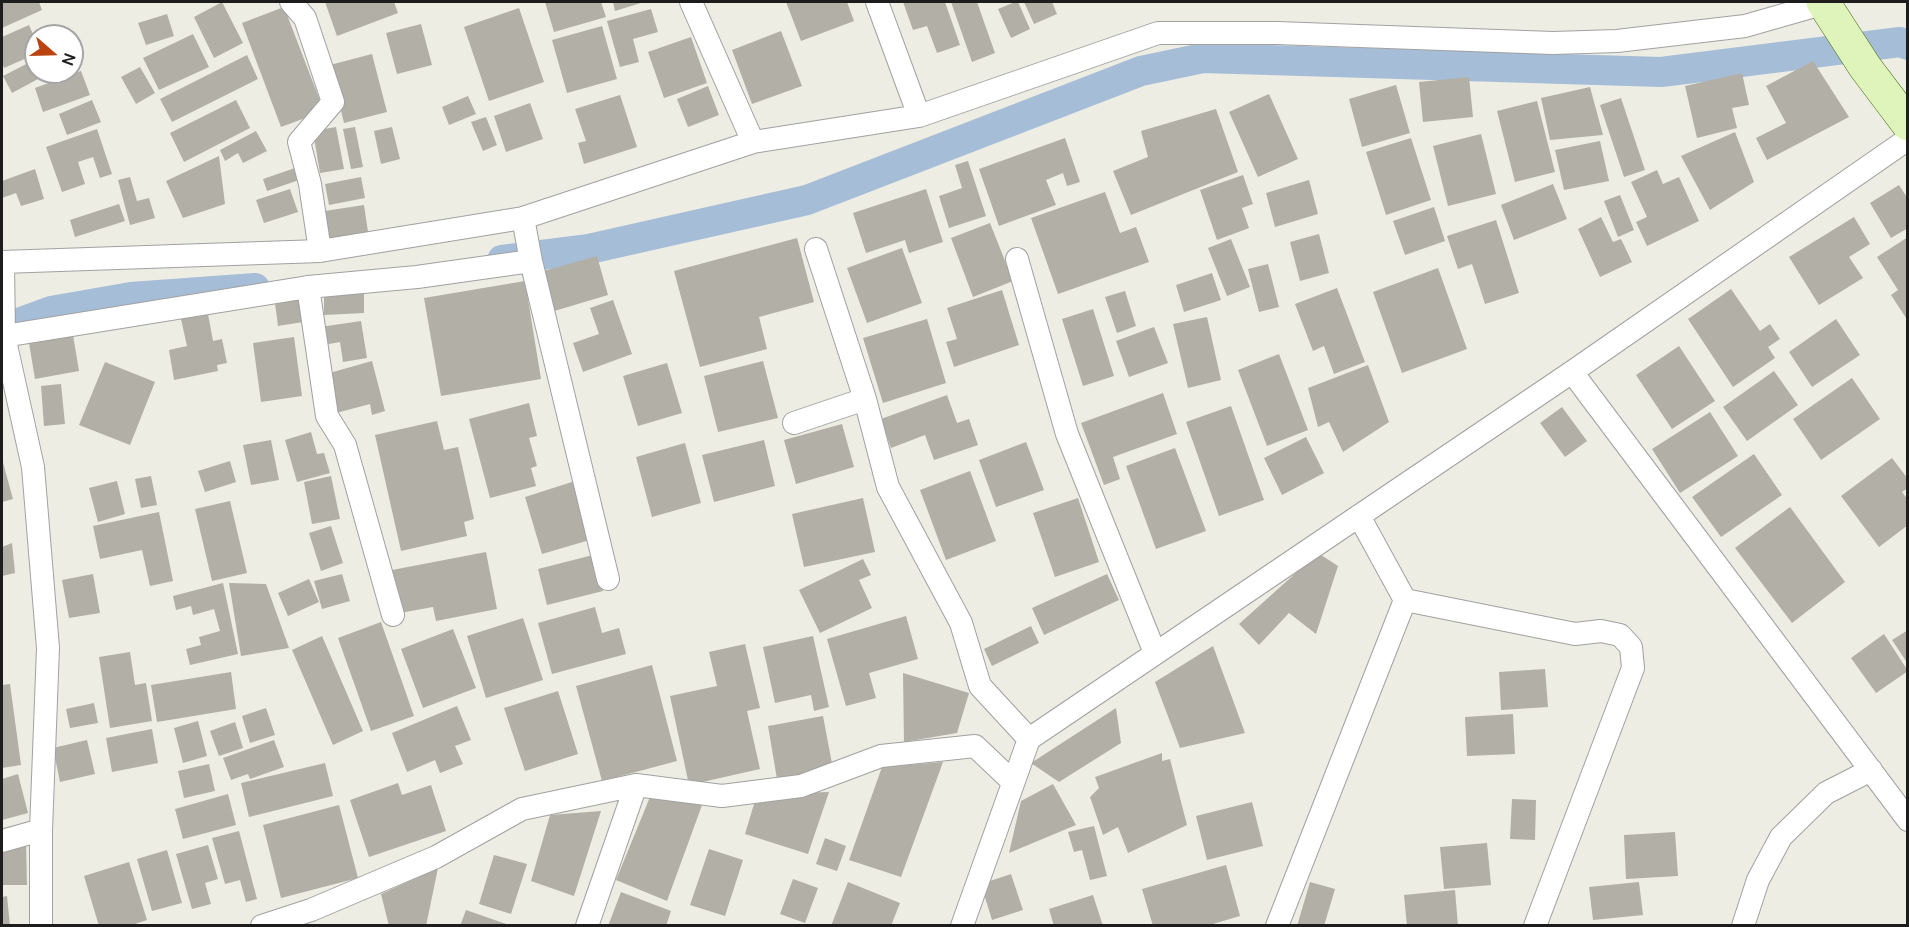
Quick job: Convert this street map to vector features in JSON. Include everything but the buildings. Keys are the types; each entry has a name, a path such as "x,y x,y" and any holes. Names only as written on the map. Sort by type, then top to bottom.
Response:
{"street":[{"path":"291,2 305,18 333,102 299,142 310,184 320,250"},
{"path":"691,2 753,141"},
{"path":"878,2 919,117"},
{"path":"41,926 41,830 48,648 33,467 4,336 2,262 320,250 523,218 753,141 919,117 1158,33 1277,33 1553,44 1617,41 1745,26 1829,9 1865,67 1908,124"},
{"path":"962,926 1029,739 1572,372 1908,139"},
{"path":"523,218 531,261 608,579"},
{"path":"816,249 865,399 888,488 961,622 980,686 1029,739"},
{"path":"1017,259 1067,434 1155,653"},
{"path":"4,336 308,287 417,277 531,261"},
{"path":"308,287 327,416 345,445 393,615"},
{"path":"1572,372 1908,820"},
{"path":"794,423 865,399"},
{"path":"1359,516 1405,600 1575,634 1601,632 1620,635 1631,648 1633,668 1536,926"},
{"path":"1277,926 1405,600"},
{"path":"261,926 312,910 436,857 522,809 636,785 722,796 801,786 881,756 975,746 1013,782"},
{"path":"1743,926 1758,880 1781,837 1826,793 1871,770"},
{"path":"587,926 636,785"},
{"path":"2,841 41,830"}],"waterway":[{"path":"502,260 589,249 807,200 1141,71 1203,58 1661,72 1900,42 1908,45"},
{"path":"2,329 51,311 131,297 255,288"}]}
